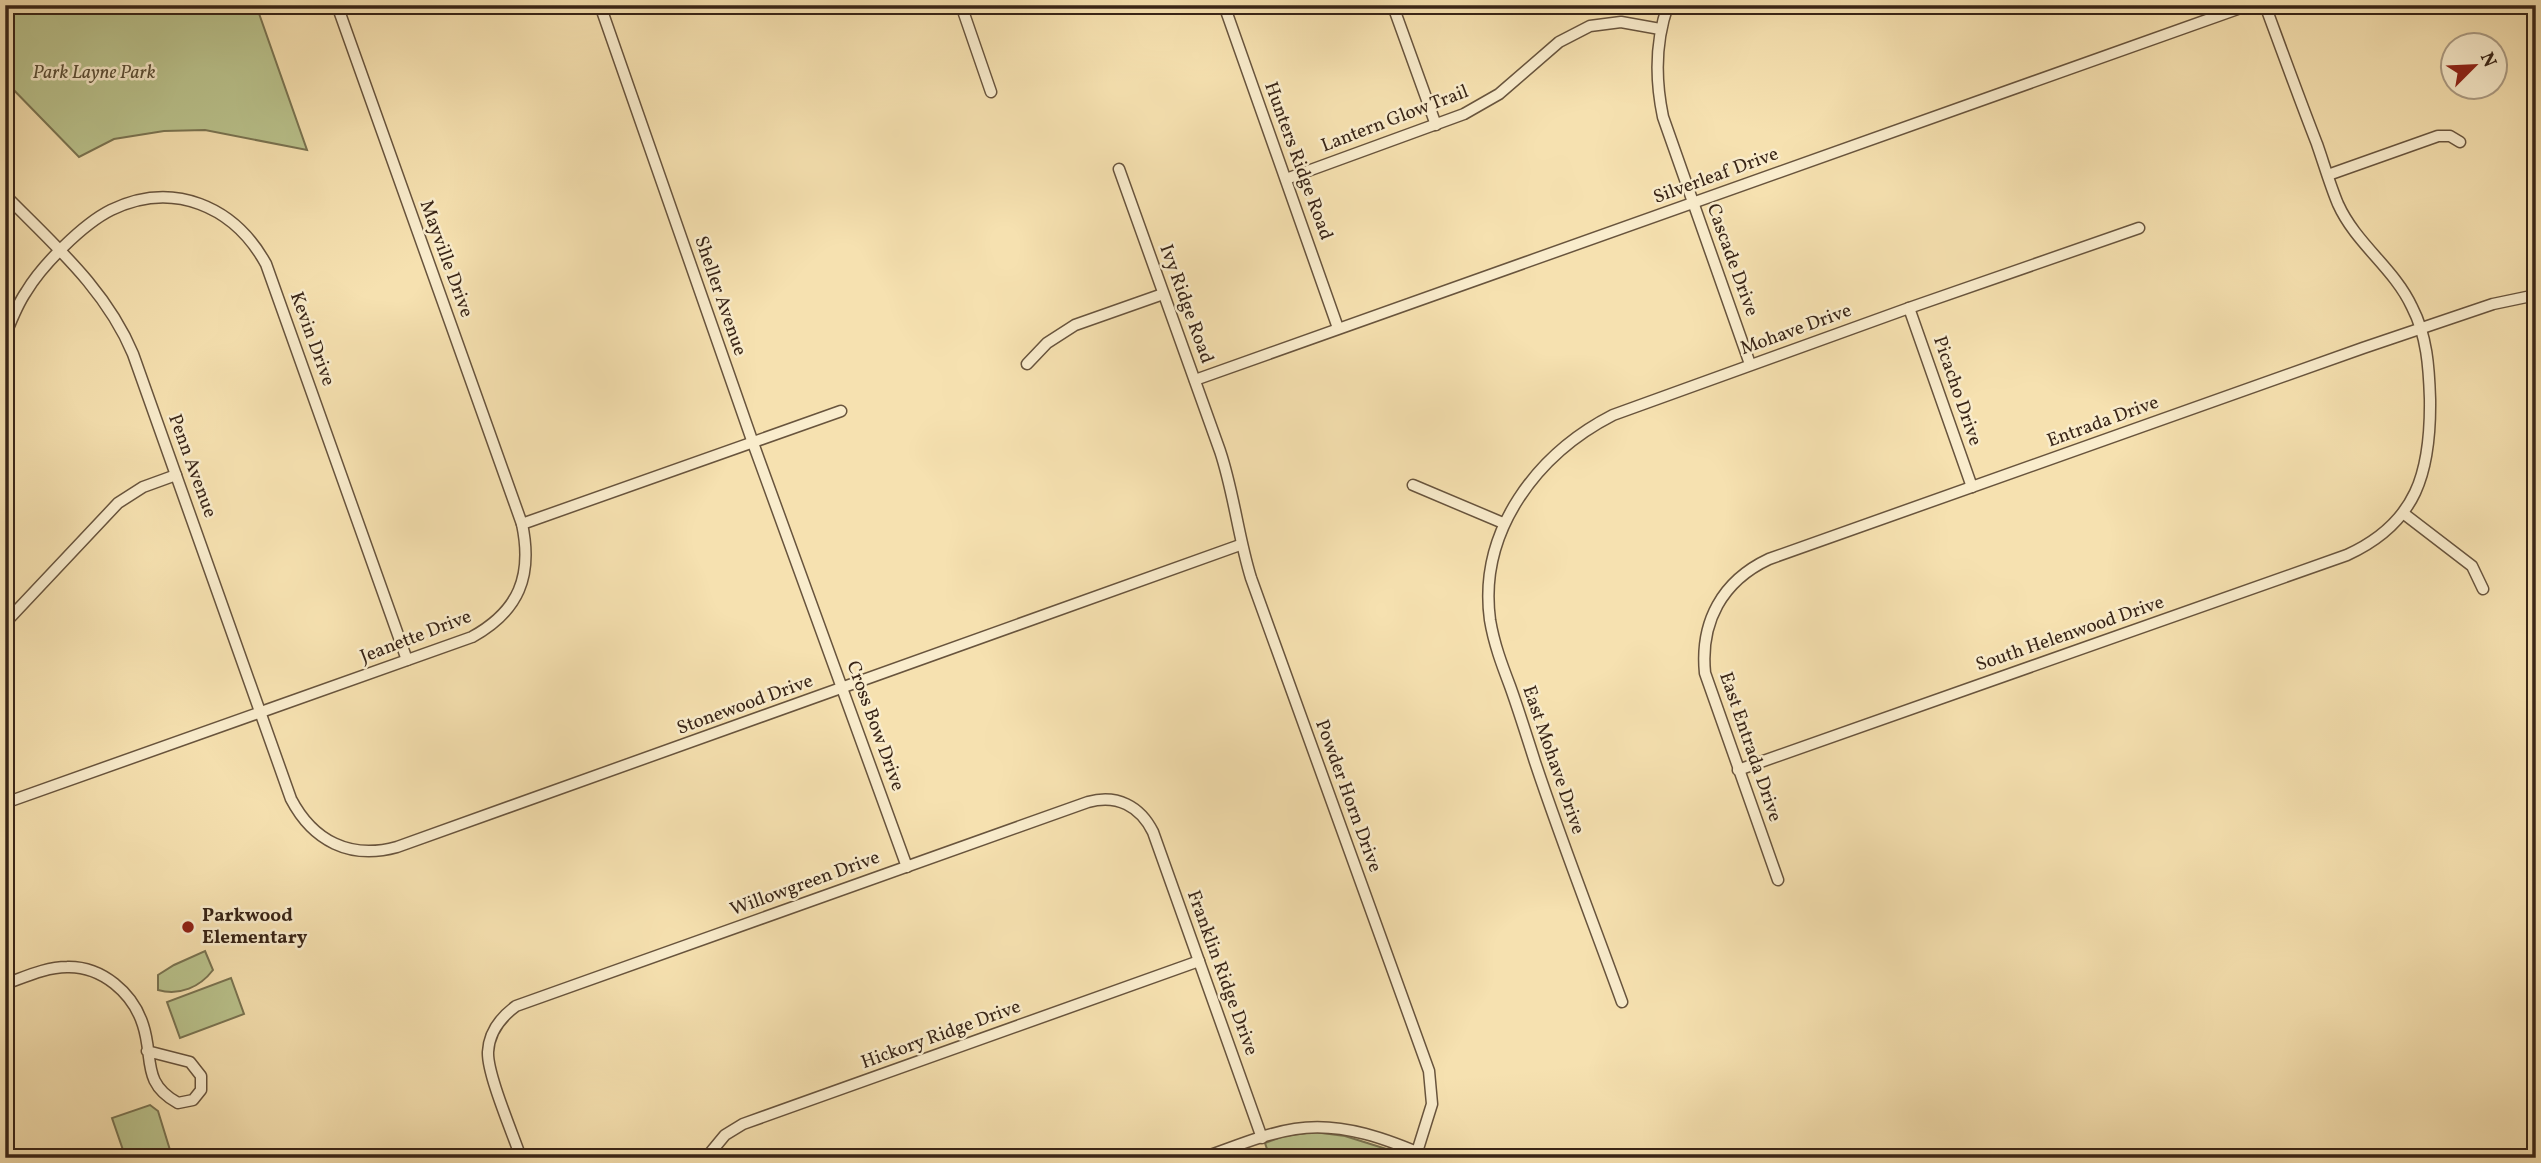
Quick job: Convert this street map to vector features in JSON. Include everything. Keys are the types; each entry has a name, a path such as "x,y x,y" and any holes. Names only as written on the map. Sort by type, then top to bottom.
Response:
{"street":[{"name":"Mayville Drive","path":"337,5 522,524"},
{"name":"Sheller Avenue","path":"600,5 753,443 810,597"},
{"path":"961,5 991,92"},
{"name":"Hunters Ridge Road","path":"1224,5 1339,328"},
{"name":"Cascade Drive","path":"1668,5 1660,29 1657,69 1659,100 1750,364"},
{"name":"Silverleaf Drive","path":"1195,380 2249,5"},
{"name":"South Helenwood Drive","path":"1738,771 2347,555 2378,538 2403,513 2421,483 2430,442 2429,366 2421,328 2400,286 2348,223 2265,5"},
{"path":"1393,6 1436,125"},
{"name":"Lantern Glow Trail","path":"1286,179 1464,114 1499,94 1559,42 1575,32 1604,22 1638,23 1660,29"},
{"path":"2328,174 2438,136 2449,136 2460,142"},
{"name":"Ivy Ridge Road","path":"1119,169 1220,451"},
{"name":"Penn Avenue","path":"5,195 90,282 117,320 133,354 285,784"},
{"name":"Kevin Drive","path":"5,336 27,290 61,251 90,224 110,211 143,200 164,198 211,208 225,216 249,237 266,264 407,660"},
{"name":"Mohave Drive","path":"1503,523 1533,477 1561,449 1613,415 1750,364 2139,228"},
{"path":"1027,364 1053,338 1074,326 1163,294"},
{"name":"Entrada Drive","path":"1709,622 1727,590 1754,566 2421,328 2493,304 2536,295"},
{"name":"Picacho Drive","path":"1909,308 1972,487"},
{"path":"522,524 841,411"},
{"name":"Powder Horn Drive","path":"1220,451 1231,489 1240,545 1429,1071 1432,1104 1417,1152"},
{"path":"5,623 118,503 144,487 176,475"},
{"path":"1413,485 1503,523"},
{"path":"2403,513 2472,566 2483,589"},
{"name":"East Mohave Drive","path":"1503,523 1492,569 1489,603 1497,651 1551,811 1622,1002"},
{"name":"Jeanette Drive","path":"5,803 472,637 489,627 509,608 517,596 525,569 526,540 522,524"},
{"name":"Stonewood Drive","path":"285,784 300,818 320,837 355,850 386,850 1240,545"},
{"name":"Cross Bow Drive","path":"810,597 907,867"},
{"name":"East Entrada Drive","path":"1709,622 1703,653 1705,673 1778,880"},
{"name":"Willowgreen Drive","path":"521,1158 489,1062 490,1044 497,1024 505,1014 523,1003 1095,800 1110,799 1124,803 1137,810 1147,821"},
{"name":"Franklin Ridge Drive","path":"1147,821 1262,1138"},
{"name":"Hickory Ridge Drive","path":"705,1158 725,1135 743,1124 1199,961"},
{"path":"5,984 40,971 68,967 98,973 117,985 133,1002 144,1026 147,1051 150,1070 163,1095 178,1103 193,1100 201,1090 201,1076 190,1062 147,1051"},
{"path":"1202,1158 1297,1128 1330,1127 1363,1134 1431,1158"}],"green space":[{"name":"Park Layne Park","path":"5,5 256,5 307,150 205,130 164,131 114,139 79,157 5,81"},
{"path":"205,951 213,970 202,981 182,991 158,990 158,975"},
{"path":"231,978 244,1014 180,1038 167,1002"},
{"path":"150,1105 158,1111 170,1150 132,1158 123,1150 112,1118"},
{"path":"1314,1132 1345,1136 1415,1158 1270,1158 1265,1143 1284,1136"}],"place":[{"name":"Parkwood Elementary","path":"188,927"}]}
